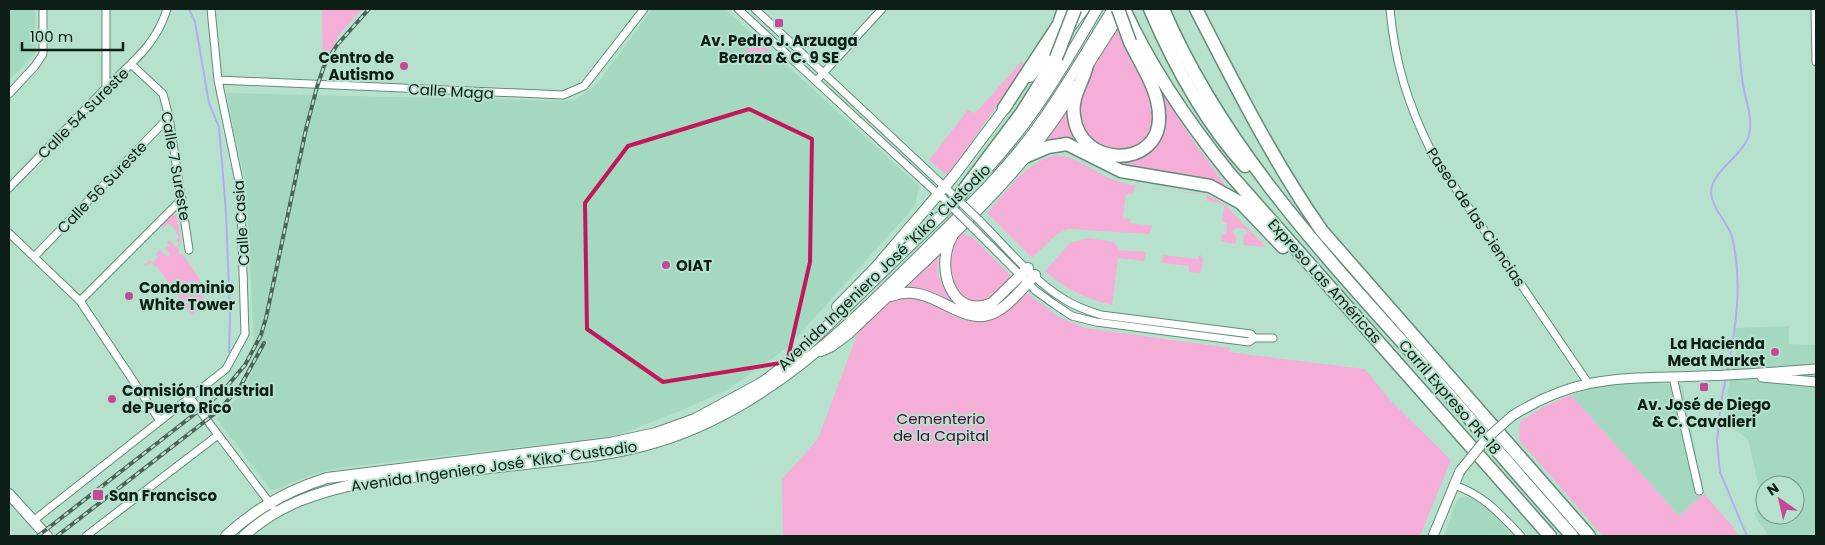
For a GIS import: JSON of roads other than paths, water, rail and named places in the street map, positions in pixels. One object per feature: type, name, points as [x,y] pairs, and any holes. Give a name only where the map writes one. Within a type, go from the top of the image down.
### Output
[{"type":"highway","points":[[1004,108],[1059,24],[1064,9]]},
{"type":"highway","points":[[946,195],[1023,111],[1056,58],[1075,9]]},
{"type":"highway","points":[[1087,66],[1076,93],[1074,106],[1074,117],[1079,133],[1093,149],[1107,155],[1127,155],[1142,150],[1155,135],[1159,114],[1155,93],[1130,42],[1118,9]]},
{"type":"highway","name":"Expreso Las Américas","points":[[1124,9],[1154,68],[1197,133],[1229,173],[1550,536]]},
{"type":"highway","points":[[1150,9],[1190,90],[1214,128],[1237,158],[1281,203]]},
{"type":"highway","name":"Carril Expreso PR-18","points":[[1163,9],[1194,71],[1230,133],[1281,203],[1572,536]]},
{"type":"highway","name":"Expreso Las Américas","points":[[1196,9],[1270,149],[1295,193],[1322,231],[1589,536]]},
{"type":"highway","points":[[1027,156],[1048,147],[1067,144],[1121,171],[1195,182],[1222,191],[1241,203],[1286,250],[1308,263]]},
{"type":"main road","points":[[808,343],[832,313],[946,195],[1004,108],[1084,9]]},
{"type":"main road","name":"Avenida Ingeniero José \"Kiko\" Custodio","points":[[269,502],[327,478],[562,450],[629,440],[656,433],[695,419],[742,395],[782,369],[946,195],[1016,134],[1048,89],[1097,9]]},
{"type":"main road","name":"Avenida Ingeniero José \"Kiko\" Custodio","points":[[244,536],[277,512],[305,497],[361,483],[617,452],[658,442],[702,426],[739,408],[791,374],[812,355],[914,260],[1006,165],[1051,108],[1113,9]]},
{"type":"main road","points":[[812,355],[832,346],[885,298],[1027,156],[1064,105],[1124,9]]},
{"type":"main road","points":[[961,224],[948,242],[943,260],[944,273],[949,285],[960,300],[971,306],[985,306],[1028,275]]},
{"type":"main road","points":[[885,298],[900,292],[914,291],[964,313],[986,316],[1000,310],[1028,275]]},
{"type":"main road","points":[[9,494],[47,536]]},
{"type":"main road","points":[[226,536],[269,502]]},
{"type":"street","points":[[9,94],[35,66],[43,54],[43,9]]},
{"type":"street","points":[[106,9],[106,88]]},
{"type":"street","name":"Calle 54 Sureste","points":[[9,188],[106,88],[132,65],[156,34],[167,9]]},
{"type":"street","name":"Calle Casia","points":[[33,521],[160,421],[191,399],[226,369],[245,334],[240,186],[218,80],[211,9]]},
{"type":"street","name":"Calle Maga","points":[[218,80],[563,95],[584,86],[644,9]]},
{"type":"street","points":[[738,9],[816,81],[946,195],[979,220],[1054,304],[1072,316],[1096,322],[1249,342],[1254,338],[1273,338]]},
{"type":"street","points":[[755,9],[823,73],[946,195],[972,227],[1028,275],[1061,298],[1101,316],[1251,334],[1254,338]]},
{"type":"street","points":[[816,81],[882,9]]},
{"type":"street","name":"Paseo de las Ciencias","points":[[1390,9],[1394,44],[1401,78],[1413,116],[1432,155],[1588,383]]},
{"type":"street","points":[[1815,9],[1816,62]]},
{"type":"street","name":"Calle 7 Sureste","points":[[132,65],[163,94],[169,117],[189,250]]},
{"type":"street","name":"Calle 56 Sureste","points":[[34,257],[169,117]]},
{"type":"street","points":[[80,301],[182,199]]},
{"type":"street","points":[[9,233],[80,301],[160,421]]},
{"type":"street","points":[[1433,536],[1460,471],[1486,439],[1512,416],[1551,394],[1588,383],[1626,378],[1737,375],[1816,369]]},
{"type":"street","points":[[1737,375],[1816,382]]},
{"type":"street","points":[[1673,377],[1699,491]]},
{"type":"street","points":[[191,399],[277,512]]},
{"type":"street","points":[[86,536],[218,435]]},
{"type":"street","points":[[1453,485],[1482,499],[1498,511],[1521,536]]},
{"type":"waterway","points":[[189,9],[195,22],[209,103],[219,127],[226,212],[230,317],[229,352]]},
{"type":"waterway","points":[[1727,373],[1737,305],[1737,271],[1732,237],[1714,205],[1711,193],[1712,185],[1720,172],[1743,147],[1747,140],[1750,126],[1743,85],[1736,9]]},
{"type":"waterway","points":[[1726,378],[1721,402],[1717,442],[1720,472],[1747,536]]},
{"type":"railway","points":[[38,536],[210,402],[223,391],[245,365],[261,335],[266,318],[306,129],[324,66],[337,45],[369,9]]},
{"type":"railway","points":[[57,536],[217,412],[240,387],[264,343]]},
{"type":"place","name":"Av. Pedro J. Arzuaga Beraza & C. 9 SE","points":[[779,23]]},
{"type":"place","name":"Centro de Autismo","points":[[404,66]]},
{"type":"place","name":"OIAT","points":[[666,265]]},
{"type":"place","name":"Condominio White Tower","points":[[129,296]]},
{"type":"place","name":"La Hacienda Meat Market","points":[[1775,352]]},
{"type":"place","name":"Av. José de Diego & C. Cavalieri","points":[[1704,387]]},
{"type":"place","name":"Comisión Industrial de Puerto Rico","points":[[112,399]]},
{"type":"place","name":"San Francisco","points":[[98,495]]},
{"type":"park label","name":"Cementerio de la Capital","points":[[941,426]]}]
